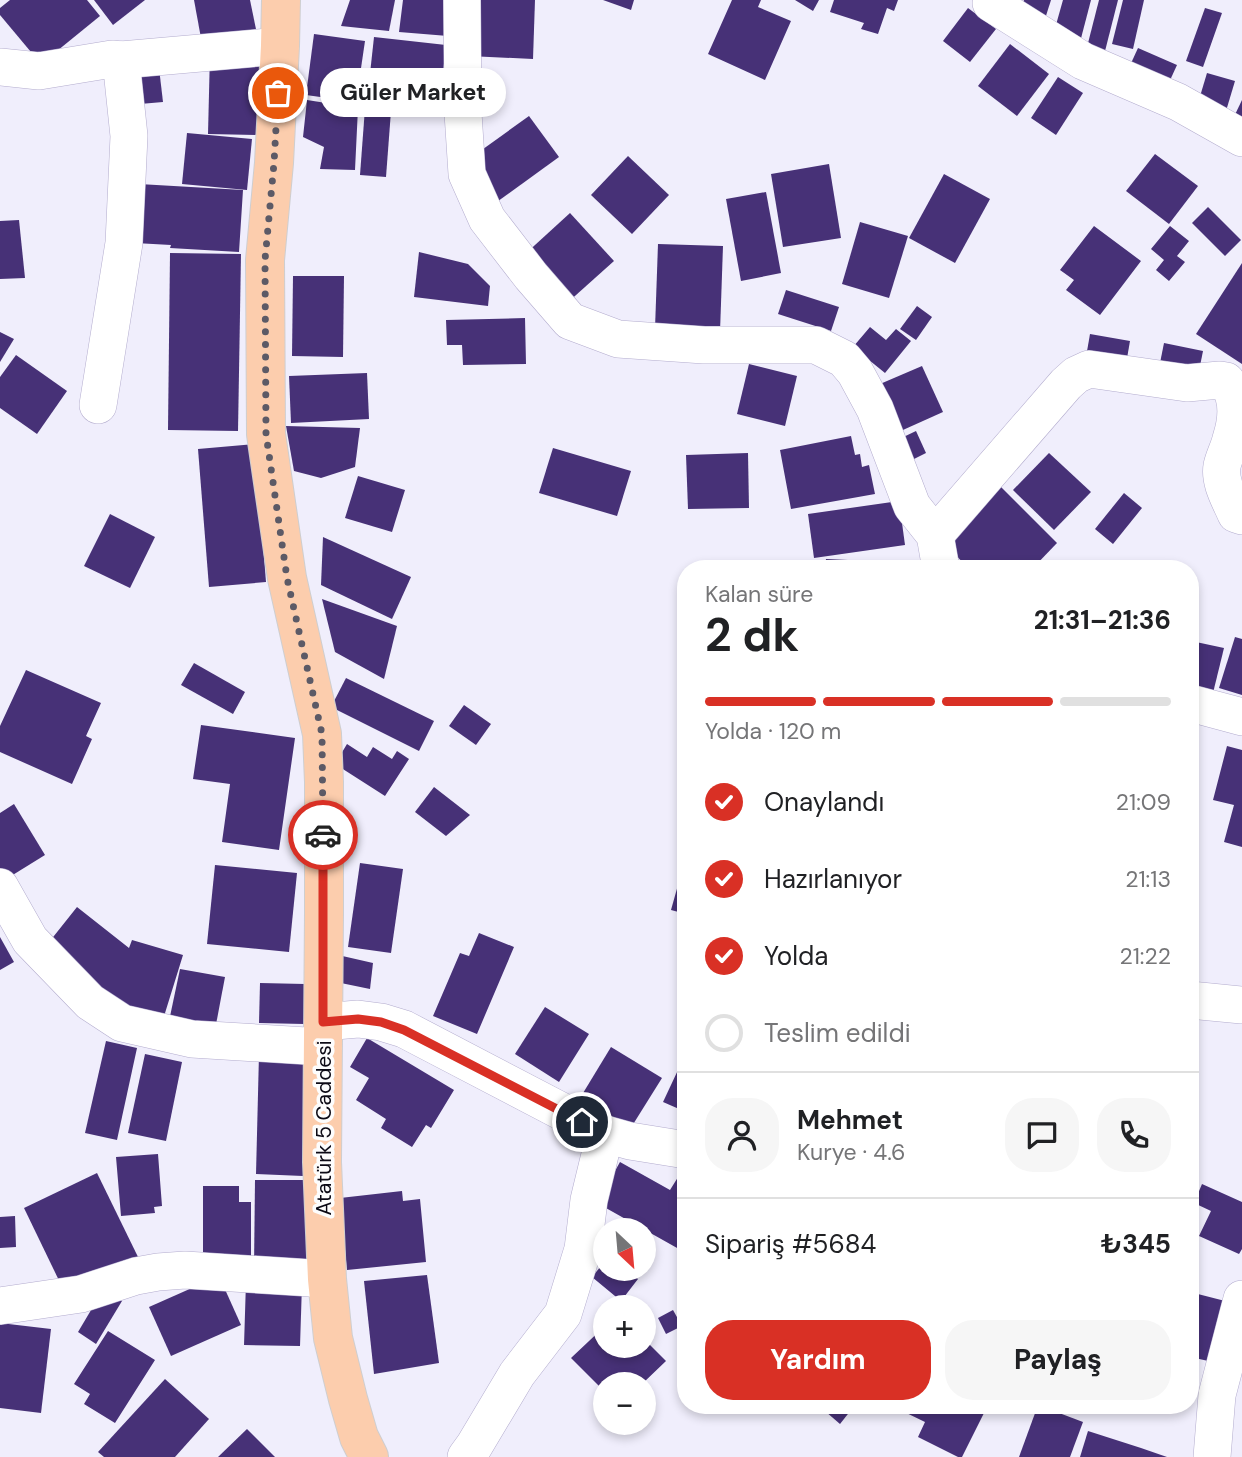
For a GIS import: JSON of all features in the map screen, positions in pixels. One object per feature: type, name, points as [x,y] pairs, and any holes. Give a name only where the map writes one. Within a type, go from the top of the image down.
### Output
[{"type":"main road","name":"Atatürk 5 Caddesi","points":[[281,0],[274,163],[265,260],[266,434],[287,578],[322,734],[322,1162],[327,1279],[333,1338],[359,1437],[369,1457]]},
{"type":"street","points":[[462,0],[463,113],[467,174],[487,219],[570,321],[618,339],[704,345],[816,345],[844,359],[855,372],[876,409],[912,506],[938,552],[1066,384],[1076,375],[1089,369],[1187,383],[1235,380],[1237,408],[1232,438],[1222,468],[1223,485],[1236,513],[1242,516]]},
{"type":"street","points":[[990,3],[1083,61],[1178,102],[1242,138]]},
{"type":"street","points":[[0,67],[39,71],[112,59],[280,46]]},
{"type":"street","points":[[98,405],[124,243],[129,136],[121,60]]},
{"type":"street","points":[[1199,705],[1242,717]]},
{"type":"street","points":[[0,887],[30,940],[90,1002],[121,1023],[191,1039],[323,1034],[358,1019],[381,1022],[404,1030],[605,1134],[677,1149]]},
{"type":"street","points":[[1199,1001],[1242,1005]]},
{"type":"street","points":[[466,1457],[517,1374],[564,1314],[583,1249],[589,1200],[605,1134]]},
{"type":"street","points":[[0,1306],[82,1294],[136,1276],[158,1272],[185,1270],[327,1279]]},
{"type":"street","points":[[1212,1457],[1216,1396],[1242,1299]]},
{"type":"building","points":[[10,0],[87,0],[100,16],[41,64],[0,15],[0,8]]},
{"type":"building","points":[[94,0],[145,0],[113,25]]},
{"type":"building","points":[[194,0],[250,0],[258,39],[203,49]]},
{"type":"building","points":[[350,0],[395,0],[389,31],[341,26]]},
{"type":"building","points":[[403,0],[453,0],[448,36],[399,32]]},
{"type":"building","points":[[472,0],[535,0],[533,59],[469,56]]},
{"type":"building","points":[[603,0],[634,0],[631,10]]},
{"type":"building","points":[[732,0],[761,0],[758,7],[791,21],[765,80],[708,54]]},
{"type":"building","points":[[795,0],[819,0],[813,11]]},
{"type":"building","points":[[834,0],[898,0],[894,11],[887,8],[878,34],[861,29],[864,23],[830,12]]},
{"type":"building","points":[[1024,0],[1051,0],[1044,22],[1019,14]]},
{"type":"building","points":[[1063,0],[1091,0],[1079,46],[1052,39]]},
{"type":"building","points":[[1099,0],[1118,0],[1104,55],[1086,51]]},
{"type":"building","points":[[1123,0],[1144,0],[1133,49],[1112,44]]},
{"type":"building","points":[[968,8],[996,29],[970,62],[943,41]]},
{"type":"building","points":[[1205,8],[1222,13],[1203,67],[1186,61]]},
{"type":"building","points":[[314,34],[365,41],[356,102],[306,95]]},
{"type":"building","points":[[374,37],[446,45],[440,100],[368,92]]},
{"type":"building","points":[[1010,44],[1049,74],[1017,116],[978,86]]},
{"type":"building","points":[[1138,48],[1177,65],[1166,89],[1127,72]]},
{"type":"building","points":[[210,53],[264,55],[262,135],[208,134]]},
{"type":"building","points":[[159,68],[163,102],[140,104],[136,69]]},
{"type":"building","points":[[1207,73],[1235,81],[1226,111],[1198,103]]},
{"type":"building","points":[[1058,77],[1083,93],[1056,135],[1031,118]]},
{"type":"building","points":[[307,100],[358,108],[355,170],[320,169],[324,147],[303,137]]},
{"type":"building","points":[[1242,100],[1242,131],[1230,125]]},
{"type":"building","points":[[365,108],[391,111],[386,177],[360,175]]},
{"type":"building","points":[[529,116],[559,157],[494,204],[472,157]]},
{"type":"building","points":[[187,133],[252,139],[247,190],[182,184]]},
{"type":"building","points":[[1155,154],[1198,186],[1169,224],[1126,191]]},
{"type":"building","points":[[628,156],[669,195],[632,234],[591,195]]},
{"type":"building","points":[[829,164],[841,238],[783,247],[771,174]]},
{"type":"building","points":[[944,174],[990,199],[955,263],[909,238]]},
{"type":"building","points":[[139,184],[243,190],[239,252],[135,243]]},
{"type":"building","points":[[766,192],[781,273],[741,281],[726,199]]},
{"type":"building","points":[[1208,207],[1241,240],[1225,256],[1192,223]]},
{"type":"building","points":[[570,213],[614,261],[566,304],[523,256]]},
{"type":"building","points":[[19,220],[25,278],[0,279],[0,221]]},
{"type":"building","points":[[860,222],[908,236],[889,298],[842,284]]},
{"type":"building","points":[[1094,226],[1141,261],[1100,315],[1066,290],[1074,280],[1060,270]]},
{"type":"building","points":[[1170,226],[1189,241],[1177,256],[1185,262],[1169,281],[1156,270],[1164,260],[1151,249]]},
{"type":"building","points":[[658,244],[723,246],[720,332],[655,329]]},
{"type":"building","points":[[419,252],[468,264],[490,286],[488,306],[414,297]]},
{"type":"building","points":[[170,253],[241,254],[238,431],[168,430]]},
{"type":"building","points":[[1242,263],[1242,364],[1196,334]]},
{"type":"building","points":[[293,276],[344,276],[343,357],[292,356]]},
{"type":"building","points":[[786,290],[839,307],[831,331],[778,314]]},
{"type":"building","points":[[917,306],[932,317],[916,340],[900,329]]},
{"type":"building","points":[[525,318],[526,364],[463,365],[462,345],[447,345],[446,320]]},
{"type":"building","points":[[870,327],[886,340],[896,329],[911,341],[885,373],[853,347]]},
{"type":"building","points":[[0,332],[14,339],[0,362]]},
{"type":"building","points":[[1090,334],[1130,341],[1126,364],[1086,357]]},
{"type":"building","points":[[1164,343],[1203,351],[1198,376],[1159,368]]},
{"type":"building","points":[[16,355],[67,391],[37,434],[0,408],[0,377]]},
{"type":"building","points":[[749,364],[797,376],[785,426],[737,414]]},
{"type":"building","points":[[922,366],[943,412],[894,434],[873,387]]},
{"type":"building","points":[[367,373],[369,419],[291,423],[289,376]]},
{"type":"building","points":[[286,426],[360,428],[355,467],[321,478],[294,471]]},
{"type":"building","points":[[916,431],[926,453],[906,463],[895,441]]},
{"type":"building","points":[[851,436],[855,455],[860,454],[862,467],[869,465],[875,494],[791,509],[780,450]]},
{"type":"building","points":[[255,444],[266,582],[209,587],[198,449]]},
{"type":"building","points":[[553,448],[631,471],[617,516],[539,493]]},
{"type":"building","points":[[748,453],[749,508],[688,509],[686,455]]},
{"type":"building","points":[[1049,453],[1091,492],[1054,530],[1013,490]]},
{"type":"building","points":[[358,476],[405,490],[392,532],[345,518]]},
{"type":"building","points":[[1001,487],[1057,543],[1041,560],[960,560],[945,544]]},
{"type":"building","points":[[1124,493],[1142,508],[1113,544],[1095,529]]},
{"type":"building","points":[[899,501],[905,545],[814,558],[808,514]]},
{"type":"building","points":[[110,514],[155,537],[130,588],[84,566]]},
{"type":"building","points":[[323,537],[411,577],[392,619],[321,585]]},
{"type":"building","points":[[322,599],[397,626],[384,679],[335,652]]},
{"type":"building","points":[[1235,637],[1242,639],[1242,695],[1219,688]]},
{"type":"building","points":[[1199,643],[1224,648],[1213,693],[1199,690]]},
{"type":"building","points":[[194,663],[245,692],[233,714],[181,685]]},
{"type":"building","points":[[26,670],[101,703],[86,736],[92,739],[72,784],[0,752],[0,726]]},
{"type":"building","points":[[346,678],[434,721],[419,751],[331,707]]},
{"type":"building","points":[[464,705],[491,724],[476,745],[449,726]]},
{"type":"building","points":[[201,725],[295,738],[279,850],[222,842],[230,784],[193,779]]},
{"type":"building","points":[[347,744],[367,757],[373,747],[392,759],[397,751],[409,759],[385,796],[335,764]]},
{"type":"building","points":[[1227,746],[1242,750],[1242,847],[1224,842],[1234,805],[1213,800]]},
{"type":"building","points":[[434,787],[470,815],[446,836],[415,812]]},
{"type":"building","points":[[14,804],[45,855],[3,881],[0,876],[0,813]]},
{"type":"building","points":[[360,863],[403,869],[391,953],[348,947]]},
{"type":"building","points":[[215,865],[297,873],[289,952],[207,944]]},
{"type":"building","points":[[677,889],[677,912],[671,910]]},
{"type":"building","points":[[77,907],[129,948],[132,940],[183,955],[161,1026],[42,951]]},
{"type":"building","points":[[479,933],[514,947],[477,1034],[433,1016],[460,953],[469,956]]},
{"type":"building","points":[[0,937],[14,962],[0,970]]},
{"type":"building","points":[[338,955],[373,963],[370,989],[336,982]]},
{"type":"building","points":[[180,969],[225,977],[214,1035],[168,1026]]},
{"type":"building","points":[[260,983],[305,984],[304,1024],[259,1023]]},
{"type":"building","points":[[545,1007],[589,1034],[559,1082],[515,1054]]},
{"type":"building","points":[[367,1038],[454,1090],[431,1128],[426,1125],[412,1147],[381,1128],[386,1119],[356,1100],[369,1078],[350,1067]]},
{"type":"building","points":[[106,1041],[137,1048],[117,1140],[85,1133]]},
{"type":"building","points":[[611,1047],[662,1078],[627,1134],[577,1103]]},
{"type":"building","points":[[145,1054],[182,1062],[166,1141],[128,1133]]},
{"type":"building","points":[[259,1054],[307,1055],[303,1176],[256,1174]]},
{"type":"building","points":[[677,1072],[677,1108],[663,1102]]},
{"type":"building","points":[[158,1154],[162,1206],[154,1207],[155,1213],[121,1216],[116,1157]]},
{"type":"building","points":[[620,1162],[670,1190],[677,1179],[677,1248],[656,1236],[656,1218],[624,1218],[597,1203]]},
{"type":"building","points":[[97,1173],[139,1259],[66,1295],[24,1208]]},
{"type":"building","points":[[255,1180],[311,1180],[310,1268],[254,1268]]},
{"type":"building","points":[[1202,1184],[1242,1202],[1242,1249],[1239,1254],[1199,1236],[1211,1211],[1199,1205]]},
{"type":"building","points":[[203,1186],[239,1186],[239,1202],[251,1202],[251,1260],[203,1261]]},
{"type":"building","points":[[402,1191],[403,1201],[420,1199],[426,1262],[347,1270],[340,1198]]},
{"type":"building","points":[[15,1216],[16,1247],[0,1248],[0,1217]]},
{"type":"building","points":[[427,1275],[439,1363],[374,1374],[364,1281]]},
{"type":"building","points":[[219,1276],[241,1325],[171,1356],[149,1307]]},
{"type":"building","points":[[597,1281],[636,1281],[626,1295],[614,1295]]},
{"type":"building","points":[[246,1282],[302,1284],[300,1346],[244,1345]]},
{"type":"building","points":[[103,1290],[122,1301],[96,1344],[78,1332]]},
{"type":"building","points":[[1199,1294],[1229,1302],[1213,1362],[1199,1359]]},
{"type":"building","points":[[673,1310],[677,1317],[677,1328],[666,1334],[658,1318]]},
{"type":"building","points":[[0,1323],[51,1329],[41,1413],[0,1408]]},
{"type":"building","points":[[108,1331],[155,1360],[115,1423],[84,1404],[90,1394],[74,1384]]},
{"type":"building","points":[[593,1337],[593,1358],[656,1358],[656,1351],[666,1361],[655,1372],[593,1372],[593,1380],[571,1358]]},
{"type":"building","points":[[165,1379],[209,1419],[175,1457],[104,1457],[98,1452]]},
{"type":"building","points":[[828,1414],[848,1414],[840,1424]]},
{"type":"building","points":[[909,1414],[984,1414],[962,1457],[918,1437],[925,1422]]},
{"type":"building","points":[[1035,1414],[1062,1414],[1083,1422],[1070,1457],[1019,1457]]},
{"type":"building","points":[[247,1429],[275,1457],[218,1457]]},
{"type":"building","points":[[1088,1431],[1141,1448],[1167,1457],[1080,1457]]},
{"type":"way so far","points":[[278,93],[265,260],[266,434],[287,578],[322,734],[323,835]]},
{"type":"place","name":"Güler Market","points":[[278,93]]},
{"type":"route","points":[[323,835],[323,1022],[358,1019],[381,1022],[404,1030],[582,1122]]}]
